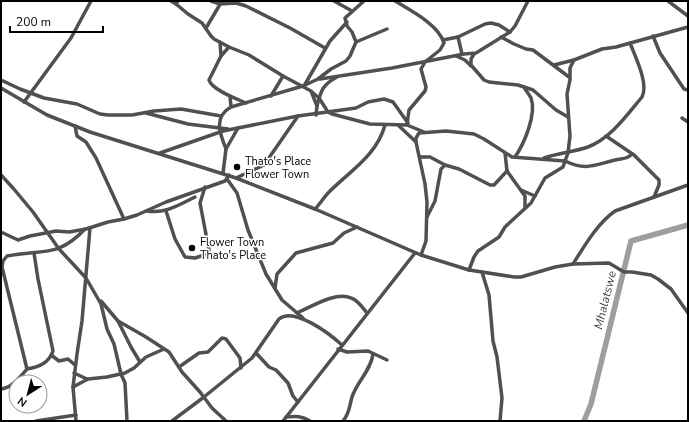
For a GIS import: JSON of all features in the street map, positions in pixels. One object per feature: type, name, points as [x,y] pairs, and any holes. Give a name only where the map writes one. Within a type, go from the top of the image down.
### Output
[{"type":"street","points":[[24,102],[71,38],[91,1]]},
{"type":"street","points":[[171,1],[177,2],[188,14],[202,23],[211,36],[220,42],[248,55],[283,76],[304,86],[319,98],[328,112],[370,124],[407,124],[425,132]]},
{"type":"street","points":[[211,1],[236,3],[246,6],[290,28],[325,48]]},
{"type":"street","points":[[334,1],[352,11]]},
{"type":"street","points":[[356,42],[347,22],[346,16],[364,1]]},
{"type":"street","points":[[395,1],[429,23],[437,30],[443,40],[444,46],[425,62],[421,72],[426,83],[425,91],[413,103],[409,110],[407,124]]},
{"type":"street","points":[[318,79],[392,68],[462,54],[474,54],[510,32],[515,26],[528,1]]},
{"type":"street","points":[[668,1],[688,16]]},
{"type":"street","points":[[206,28],[221,2]]},
{"type":"street","points":[[304,86],[325,48],[336,33],[347,22]]},
{"type":"street","points":[[443,40],[458,38],[485,24],[491,23],[499,25],[510,32]]},
{"type":"street","points":[[554,65],[574,60],[602,49],[616,47],[688,26]]},
{"type":"street","points":[[226,149],[219,132],[219,120],[230,107],[304,86],[318,79],[330,69],[346,61],[350,56],[356,42],[387,29]]},
{"type":"street","points":[[653,36],[660,53],[684,88],[688,90]]},
{"type":"street","points":[[501,37],[526,49],[533,50],[569,76]]},
{"type":"street","points":[[458,38],[462,54]]},
{"type":"street","points":[[220,42],[221,56]]},
{"type":"street","points":[[541,159],[588,147],[606,136],[642,97],[644,91],[642,73],[630,43]]},
{"type":"street","points":[[230,47],[221,56],[209,80],[213,86],[246,103]]},
{"type":"street","points":[[472,66],[471,61],[474,54]]},
{"type":"street","points":[[456,56],[465,60],[486,81],[518,85],[533,90],[556,110],[568,117]]},
{"type":"street","points":[[469,270],[478,251],[499,237],[505,227],[525,209],[535,196],[545,178],[563,167],[568,153],[570,136],[567,94],[570,80],[570,68],[574,60]]},
{"type":"street","points":[[270,96],[283,76]]},
{"type":"street","points":[[316,115],[322,88],[340,76]]},
{"type":"street","points":[[1,80],[31,93],[58,102],[77,104],[100,114],[120,116],[154,111],[181,110],[221,116]]},
{"type":"street","points":[[515,157],[525,140],[532,112],[530,97],[524,87]]},
{"type":"street","points":[[1,88],[48,115],[90,132],[223,173],[228,177],[237,193],[248,230],[266,274],[282,300],[306,321]]},
{"type":"street","points":[[311,91],[317,106]]},
{"type":"street","points":[[230,96],[230,107]]},
{"type":"street","points":[[159,153],[219,132],[298,116],[316,115],[356,108],[368,102],[384,99],[393,102],[407,124]]},
{"type":"street","points":[[145,113],[188,124],[219,127],[231,130]]},
{"type":"street","points":[[236,178],[264,165],[298,116]]},
{"type":"street","points":[[682,118],[688,122]]},
{"type":"street","points":[[315,209],[328,193],[374,149],[382,134],[385,124]]},
{"type":"street","points":[[398,124],[416,142]]},
{"type":"street","points":[[75,126],[77,136],[86,142],[96,158],[124,219]]},
{"type":"street","points":[[223,173],[226,149],[238,128]]},
{"type":"street","points":[[421,255],[426,241],[427,218],[425,184],[416,142],[419,133],[446,131],[474,134],[480,136],[509,156],[565,161],[580,167],[600,165],[616,159],[627,158],[632,154]]},
{"type":"street","points":[[606,136],[632,154],[659,180],[659,185],[654,197]]},
{"type":"street","points":[[505,153],[507,171],[525,196],[525,209]]},
{"type":"street","points":[[420,157],[430,157],[445,165],[459,169],[491,186],[507,171]]},
{"type":"street","points":[[427,218],[435,201],[441,169],[445,165]]},
{"type":"street","points":[[1,175],[48,233],[58,249],[86,278],[101,304],[107,329],[114,344],[124,383],[127,421]]},
{"type":"street","points":[[1,232],[18,240],[30,236],[88,228],[124,219],[147,211],[228,177],[236,178],[315,209],[415,253],[469,270],[521,278],[555,267],[573,264],[609,263],[624,272],[651,275],[671,289],[688,313]]},
{"type":"street","points":[[573,264],[594,232],[608,216],[621,208],[688,185]]},
{"type":"street","points":[[166,211],[175,239],[185,256],[191,258],[207,254],[209,250],[200,203],[206,187]]},
{"type":"street","points":[[520,190],[535,196]]},
{"type":"street","points":[[189,193],[200,203]]},
{"type":"street","points":[[147,211],[166,211],[195,198]]},
{"type":"street","points":[[275,289],[277,274],[296,253],[333,243],[344,233],[357,227]]},
{"type":"street","points":[[27,369],[2,267],[3,261],[8,256],[19,253],[34,253],[58,249],[75,240],[88,228]]},
{"type":"street","points":[[76,421],[73,387],[82,321],[86,278],[88,228]]},
{"type":"street","points":[[1,389],[10,385],[27,369],[44,364],[53,351],[34,253]]},
{"type":"street","points":[[283,421],[338,349],[415,253]]},
{"type":"street","points":[[482,272],[490,295],[493,341],[497,357],[502,398],[500,421]]},
{"type":"street","points":[[96,296],[118,321],[140,362]]},
{"type":"street","points":[[297,313],[329,298],[343,296],[353,299],[367,313]]},
{"type":"street","points":[[172,421],[252,358],[282,317],[296,317],[306,321],[342,345]]},
{"type":"street","points":[[118,321],[169,352],[179,367],[217,414],[226,421]]},
{"type":"street","points":[[179,367],[199,353],[208,352],[224,338],[240,358],[240,368]]},
{"type":"street","points":[[74,373],[84,379],[121,374],[134,368],[146,357],[164,349]]},
{"type":"street","points":[[338,349],[347,352],[368,351],[387,360]]},
{"type":"street","points":[[256,353],[269,367],[276,370],[288,383],[293,396],[298,402]]},
{"type":"street","points":[[343,421],[373,354]]},
{"type":"street","points":[[51,355],[59,361],[68,359],[75,365]]},
{"type":"street","points":[[73,387],[88,379]]},
{"type":"street","points":[[36,421],[76,416]]},
{"type":"street","points":[[286,417],[304,417],[310,421]]},
{"type":"waterway","name":"Mhalatswe","points":[[584,421],[591,404],[631,241],[688,225]]},
{"type":"place","name":"Thato's Place Flower Town","points":[[237,167]]},
{"type":"place","name":"Flower Town Thato's Place","points":[[192,248]]}]
